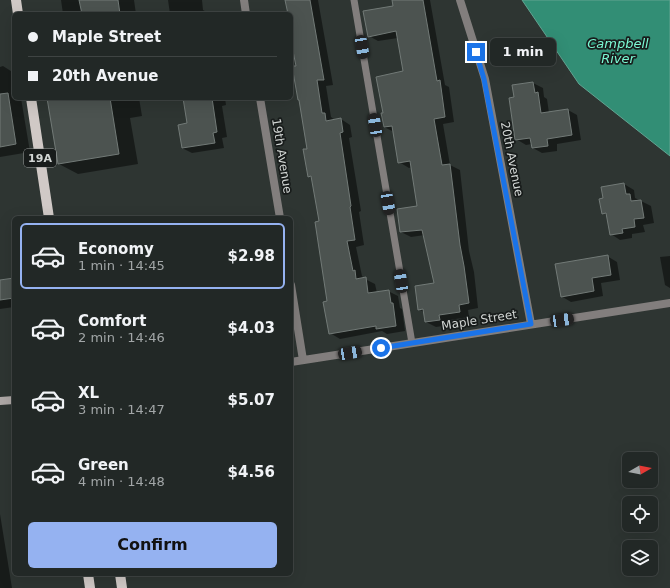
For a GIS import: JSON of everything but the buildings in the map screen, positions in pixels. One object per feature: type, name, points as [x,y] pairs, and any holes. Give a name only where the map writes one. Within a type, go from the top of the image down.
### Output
[{"type":"main road","points":[[16,0],[18,12]]},
{"type":"main road","name":"19A","points":[[31,100],[49,216]]},
{"type":"main road","points":[[88,576],[90,588]]},
{"type":"main road","points":[[120,576],[122,588]]},
{"type":"street","points":[[244,0],[246,12]]},
{"type":"street","name":"20th Avenue","points":[[460,0],[484,79],[531,324]]},
{"type":"street","name":"19th Avenue","points":[[260,100],[280,216]]},
{"type":"street","points":[[293,298],[303,360]]},
{"type":"street","name":"Maple Street","points":[[293,362],[670,303]]},
{"type":"street","points":[[0,401],[12,400]]},
{"type":"lane","points":[[354,0],[412,343]]},
{"type":"water","name":"Campbell River","points":[[522,0],[670,0],[670,156],[579,84]]},
{"type":"route","points":[[381,348],[531,324],[484,79],[476,52]]}]
